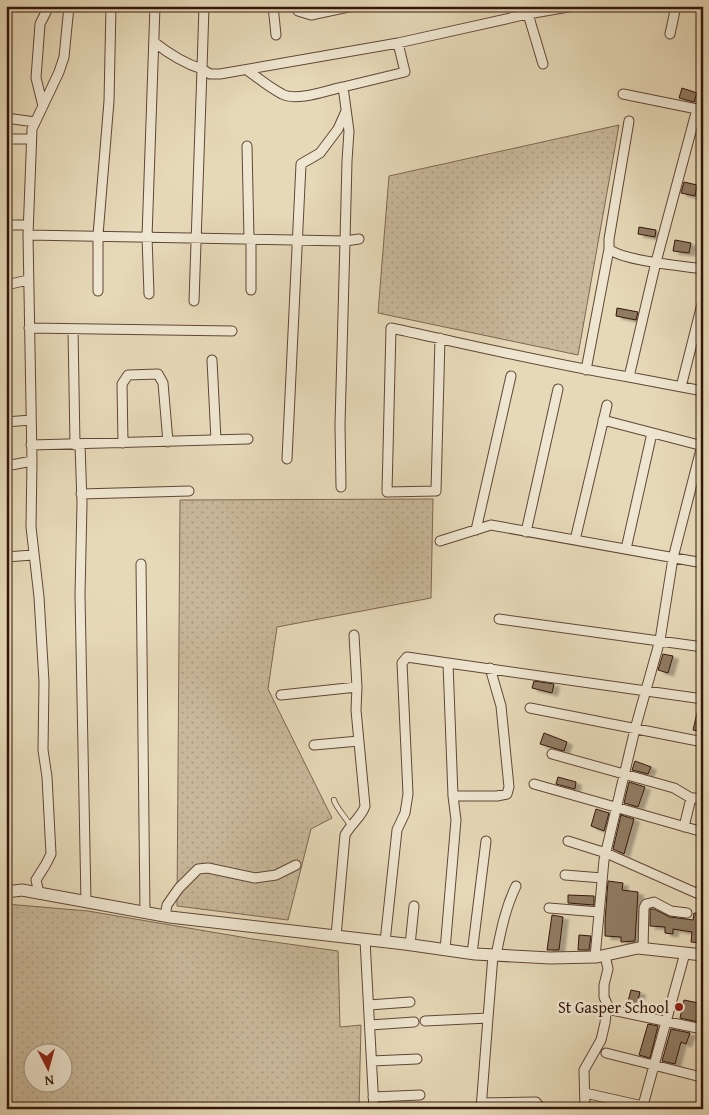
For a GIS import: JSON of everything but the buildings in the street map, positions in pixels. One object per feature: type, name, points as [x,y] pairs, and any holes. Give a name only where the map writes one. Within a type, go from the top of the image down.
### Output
[{"type":"street","points":[[43,106],[36,78],[40,24],[49,6]]},
{"type":"street","points":[[38,893],[36,880],[51,854],[47,777],[43,750],[44,682],[39,597],[31,528],[32,461],[28,280],[30,139],[35,122],[64,57],[69,6]]},
{"type":"street","points":[[98,291],[98,235],[109,102],[111,6]]},
{"type":"street","points":[[150,294],[147,237],[155,6]]},
{"type":"street","points":[[194,301],[204,6]]},
{"type":"street","points":[[272,6],[276,36]]},
{"type":"street","points":[[296,6],[298,11],[311,15],[352,6]]},
{"type":"street","points":[[154,42],[184,63],[210,74],[220,74],[398,43],[528,14],[574,6]]},
{"type":"street","points":[[670,34],[676,6]]},
{"type":"street","points":[[528,14],[544,64]]},
{"type":"street","points":[[247,70],[283,95],[305,96],[405,72],[398,43]]},
{"type":"street","points":[[341,487],[340,424],[349,131],[343,87]]},
{"type":"street","points":[[623,94],[700,110],[656,262],[629,377]]},
{"type":"street","points":[[287,459],[301,164],[320,153],[338,129],[346,111]]},
{"type":"street","points":[[6,118],[35,122]]},
{"type":"street","points":[[586,370],[609,249],[609,239],[629,121]]},
{"type":"street","points":[[6,139],[30,139]]},
{"type":"street","points":[[247,146],[250,290]]},
{"type":"street","points":[[6,225],[28,230],[147,237],[345,241],[359,239]]},
{"type":"street","points":[[609,249],[615,254],[703,269]]},
{"type":"street","points":[[6,279],[28,280]]},
{"type":"street","points":[[6,285],[28,280]]},
{"type":"street","points":[[681,387],[703,300]]},
{"type":"street","points":[[29,328],[232,332]]},
{"type":"street","points":[[440,338],[436,491],[387,492],[391,328],[440,338],[586,370],[703,391]]},
{"type":"street","points":[[73,329],[77,444],[81,494],[80,595],[86,902]]},
{"type":"street","points":[[212,360],[216,440]]},
{"type":"street","points":[[123,443],[122,384],[128,375],[149,374],[158,374],[163,383],[168,442]]},
{"type":"street","points":[[476,530],[511,376]]},
{"type":"street","points":[[526,532],[558,389]]},
{"type":"street","points":[[575,540],[606,405]]},
{"type":"street","points":[[6,422],[31,420]]},
{"type":"street","points":[[585,1109],[584,1070],[601,1040],[607,1008],[604,997],[604,985],[608,968],[600,956],[599,912],[604,860],[635,729],[660,640],[673,558],[702,446],[603,420]]},
{"type":"street","points":[[626,550],[652,433]]},
{"type":"street","points":[[31,445],[248,439]]},
{"type":"street","points":[[6,466],[32,461]]},
{"type":"street","points":[[81,494],[189,491]]},
{"type":"street","points":[[440,541],[491,525],[703,563]]},
{"type":"street","points":[[6,557],[33,556]]},
{"type":"street","points":[[141,564],[145,913]]},
{"type":"street","points":[[499,618],[703,647]]},
{"type":"street","points":[[336,936],[345,835],[350,825],[364,812],[365,806],[356,710],[357,687],[354,635]]},
{"type":"street","points":[[385,942],[396,830],[405,813],[408,794],[402,663],[407,657],[703,699]]},
{"type":"street","points":[[445,950],[456,820],[453,796],[448,662]]},
{"type":"street","points":[[453,796],[497,796],[507,794],[509,787],[501,706],[490,668]]},
{"type":"street","points":[[281,695],[357,687]]},
{"type":"street","points":[[530,708],[703,742]]},
{"type":"street","points":[[314,745],[359,741]]},
{"type":"street","points":[[552,754],[674,788],[691,798],[703,798]]},
{"type":"street","points":[[534,784],[703,832]]},
{"type":"street","points":[[684,826],[691,798]]},
{"type":"street","points":[[472,954],[486,841]]},
{"type":"street","points":[[568,841],[606,853],[703,896]]},
{"type":"street","points":[[165,916],[167,905],[175,893],[198,869],[208,868],[255,878],[276,875],[296,865]]},
{"type":"street","points":[[565,875],[602,878]]},
{"type":"street","points":[[516,886],[506,911],[494,955],[481,1106],[536,1102],[541,1109]]},
{"type":"street","points":[[6,892],[22,890],[165,916],[472,954],[550,958],[600,956],[638,948],[703,955]]},
{"type":"street","points":[[643,949],[644,908],[646,904],[654,902],[671,911],[687,913]]},
{"type":"street","points":[[410,945],[414,906]]},
{"type":"street","points":[[549,908],[599,912]]},
{"type":"street","points":[[365,940],[374,1109]]},
{"type":"street","points":[[642,1107],[685,953]]},
{"type":"street","points":[[369,1005],[410,1002]]},
{"type":"street","points":[[607,1008],[702,1029]]},
{"type":"street","points":[[425,1021],[488,1018]]},
{"type":"street","points":[[370,1025],[414,1022]]},
{"type":"street","points":[[606,1053],[701,1077]]},
{"type":"street","points":[[372,1061],[417,1059]]},
{"type":"street","points":[[585,1093],[656,1109]]},
{"type":"street","points":[[373,1097],[420,1095]]},
{"type":"lane","points":[[334,800],[334,804],[344,814],[350,825]]},
{"type":"shaded area","points":[[619,125],[578,355],[378,313],[389,176]]},
{"type":"shaded area","points":[[433,499],[431,598],[277,627],[268,689],[332,818],[311,829],[288,920],[177,906],[180,500]]},
{"type":"shaded area","points":[[6,904],[88,911],[253,939],[338,951],[340,1027],[361,1025],[359,1109],[10,1109]]},
{"type":"place","name":"St Gasper School","points":[[679,1007]]}]
